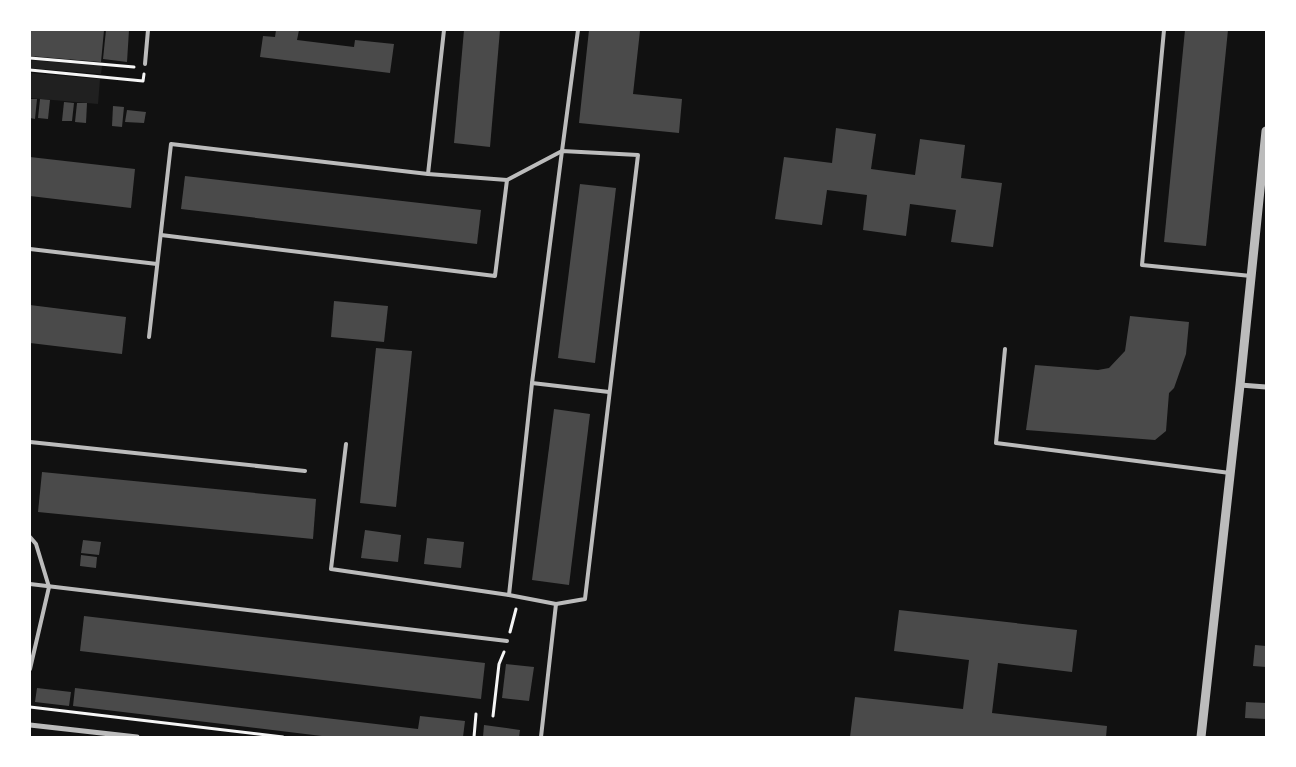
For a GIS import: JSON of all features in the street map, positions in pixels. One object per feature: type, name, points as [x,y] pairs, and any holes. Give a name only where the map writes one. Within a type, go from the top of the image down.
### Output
[{"type":"street","points":[[1201,737],[1266,131]]},
{"type":"street","points":[[1240,385],[1266,387]]},
{"type":"street","points":[[30,724],[137,737]]},
{"type":"lane","points":[[145,64],[148,30]]},
{"type":"lane","points":[[428,174],[444,30]]},
{"type":"lane","points":[[509,595],[532,383],[578,30]]},
{"type":"lane","points":[[1164,30],[1142,265],[1251,276]]},
{"type":"lane","points":[[149,337],[171,144],[428,174],[507,180],[562,150],[638,155],[585,599],[556,604],[509,595],[332,569],[346,444]]},
{"type":"lane","points":[[161,235],[495,276],[507,180]]},
{"type":"lane","points":[[30,249],[157,264]]},
{"type":"lane","points":[[1005,349],[996,443],[1230,473]]},
{"type":"lane","points":[[532,383],[609,392]]},
{"type":"lane","points":[[30,442],[305,471]]},
{"type":"lane","points":[[30,537],[36,544],[49,587],[30,669]]},
{"type":"lane","points":[[30,584],[507,642]]},
{"type":"lane","points":[[541,737],[556,604]]},
{"type":"path","points":[[30,58],[135,67]]},
{"type":"path","points":[[30,70],[143,81]]},
{"type":"path","points":[[493,716],[499,664],[520,597]]},
{"type":"path","points":[[30,707],[283,737]]},
{"type":"path","points":[[474,737],[476,714]]},
{"type":"shaded area","points":[[30,60],[102,66],[101,74],[30,68]]},
{"type":"shaded area","points":[[30,73],[100,79],[98,104],[30,98]]},
{"type":"building","points":[[30,30],[104,30],[101,62],[30,56]]},
{"type":"building","points":[[106,30],[129,30],[127,62],[103,59]]},
{"type":"building","points":[[276,30],[299,30],[297,40],[354,47],[355,40],[394,44],[390,73],[260,57],[263,36],[275,37]]},
{"type":"building","points":[[464,30],[500,30],[490,147],[454,143]]},
{"type":"building","points":[[589,30],[640,31],[633,94],[682,99],[679,133],[579,123]]},
{"type":"building","points":[[1185,30],[1228,30],[1206,246],[1164,242]]},
{"type":"building","points":[[30,99],[37,99],[35,119],[30,118]]},
{"type":"building","points":[[40,99],[50,100],[48,119],[38,118]]},
{"type":"building","points":[[64,102],[74,103],[72,121],[62,121]]},
{"type":"building","points":[[77,103],[87,103],[86,123],[75,122]]},
{"type":"building","points":[[113,106],[124,107],[122,127],[112,126]]},
{"type":"building","points":[[127,110],[146,112],[144,123],[125,122]]},
{"type":"building","points":[[836,128],[876,134],[871,169],[915,175],[920,139],[965,145],[961,178],[1002,183],[993,247],[951,242],[956,210],[910,204],[906,236],[863,230],[867,195],[827,190],[822,225],[775,219],[784,157],[832,163]]},
{"type":"building","points":[[30,157],[135,169],[131,208],[30,196]]},
{"type":"building","points":[[185,176],[481,210],[477,244],[181,209]]},
{"type":"building","points":[[580,184],[616,188],[595,363],[558,358]]},
{"type":"building","points":[[334,301],[388,306],[384,342],[331,337]]},
{"type":"building","points":[[30,305],[126,317],[122,354],[30,343]]},
{"type":"building","points":[[1130,316],[1189,322],[1186,354],[1174,388],[1169,393],[1166,431],[1155,440],[1026,430],[1035,365],[1098,370],[1109,368],[1125,351]]},
{"type":"building","points":[[376,348],[412,351],[396,507],[360,503]]},
{"type":"building","points":[[554,409],[590,414],[569,585],[532,580]]},
{"type":"building","points":[[42,472],[316,499],[313,539],[38,512]]},
{"type":"building","points":[[365,530],[401,535],[398,562],[361,558]]},
{"type":"building","points":[[427,538],[464,542],[461,568],[424,564]]},
{"type":"building","points":[[83,540],[101,542],[99,555],[81,553]]},
{"type":"building","points":[[81,555],[97,557],[96,568],[80,566]]},
{"type":"building","points":[[899,610],[1077,630],[1072,672],[998,663],[992,713],[1107,726],[1106,737],[850,737],[855,697],[963,709],[969,660],[894,651]]},
{"type":"building","points":[[84,616],[485,663],[481,699],[80,651]]},
{"type":"building","points":[[1255,645],[1266,646],[1266,667],[1253,666]]},
{"type":"building","points":[[506,664],[534,667],[529,701],[502,698]]},
{"type":"building","points":[[37,688],[71,692],[69,706],[35,702]]},
{"type":"building","points":[[75,688],[418,729],[420,716],[465,721],[463,737],[330,737],[73,706]]},
{"type":"building","points":[[1246,702],[1266,703],[1266,719],[1245,718]]},
{"type":"building","points":[[484,725],[520,730],[519,737],[483,737]]}]
